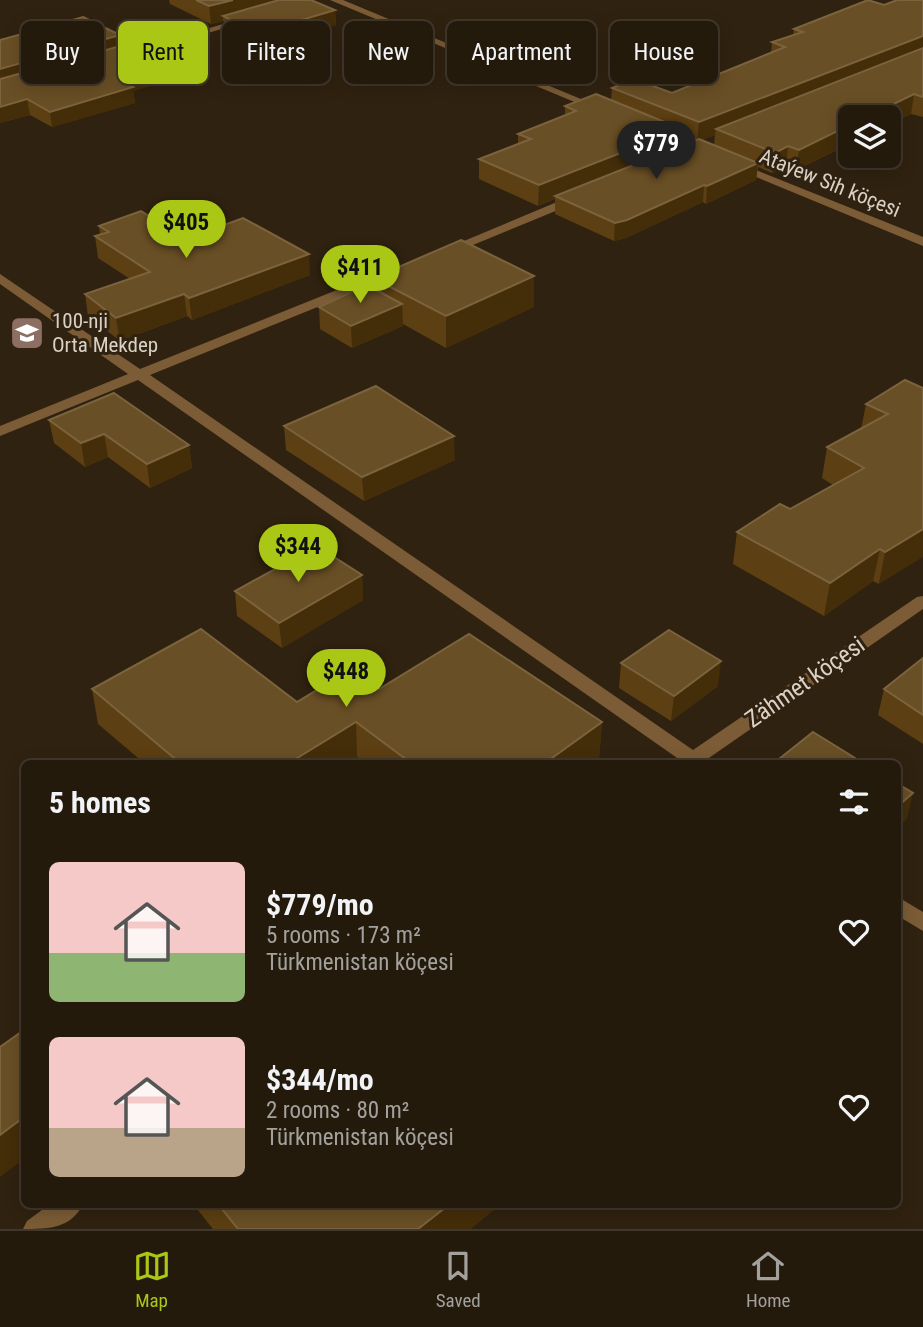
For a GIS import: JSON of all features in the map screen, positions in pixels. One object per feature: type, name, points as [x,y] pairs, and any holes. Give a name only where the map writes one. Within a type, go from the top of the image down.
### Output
[{"type":"street","points":[[335,0],[610,113]]},
{"type":"street","points":[[208,31],[263,15]]},
{"type":"street","name":"Ataýew Sih köçesi","points":[[723,160],[923,242]]},
{"type":"street","points":[[430,257],[583,195]]},
{"type":"street","points":[[0,431],[405,267]]},
{"type":"street","points":[[0,278],[690,760]]},
{"type":"street","name":"Zähmet köçesi","points":[[696,760],[923,601]]},
{"type":"street","points":[[901,907],[923,923]]},
{"type":"street","points":[[36,1229],[65,1208]]},
{"type":"building","points":[[196,0],[233,0],[209,6]]},
{"type":"building","points":[[279,0],[311,0],[335,10],[298,21],[233,21],[223,16]]},
{"type":"building","points":[[868,0],[884,5],[897,0],[923,0],[923,36],[699,122],[612,88],[622,84],[648,84],[672,93],[694,84],[718,84],[718,74],[785,47],[772,42],[803,32],[794,29]]},
{"type":"building","points":[[83,17],[91,21],[69,21]]},
{"type":"building","points":[[104,27],[118,34],[104,40]]},
{"type":"building","points":[[21,34],[21,63],[0,69],[0,40]]},
{"type":"building","points":[[118,47],[118,84],[133,87],[50,112],[27,99],[0,107],[0,79],[21,73],[21,84],[104,84],[104,50]]},
{"type":"building","points":[[923,48],[923,97],[914,94],[892,105],[838,105],[838,131],[799,150],[788,146],[775,153],[716,129]]},
{"type":"building","points":[[596,94],[682,129],[539,185],[479,159],[531,139],[518,134],[576,111],[565,106]]},
{"type":"building","points":[[699,139],[758,163],[615,223],[555,196]]},
{"type":"building","points":[[141,211],[186,239],[243,218],[309,254],[189,298],[184,294],[116,318],[85,294],[150,272],[95,236],[109,232],[99,226]]},
{"type":"building","points":[[461,240],[534,276],[446,316],[373,278]]},
{"type":"building","points":[[367,285],[402,304],[351,326],[319,307]]},
{"type":"building","points":[[905,380],[923,388],[923,529],[885,552],[880,549],[830,583],[737,532],[780,504],[790,509],[864,468],[827,447],[888,414],[866,404]]},
{"type":"building","points":[[376,386],[454,436],[362,477],[284,426]]},
{"type":"building","points":[[114,393],[189,445],[147,464],[104,434],[81,443],[49,420]]},
{"type":"building","points":[[317,546],[362,575],[279,623],[235,591]]},
{"type":"building","points":[[201,629],[297,702],[351,669],[379,689],[469,634],[602,722],[549,760],[407,760],[356,722],[294,760],[176,760],[92,689]]},
{"type":"building","points":[[669,630],[721,661],[674,696],[621,663]]},
{"type":"building","points":[[923,658],[923,715],[884,689]]},
{"type":"building","points":[[813,732],[858,760],[778,760]]},
{"type":"building","points":[[901,786],[913,793],[901,803]]},
{"type":"building","points":[[21,1032],[21,1119],[0,1135],[0,1047]]},
{"type":"building","points":[[221,1208],[445,1208],[418,1229],[238,1229]]},
{"type":"place","name":"100-nji Orta Mekdep","points":[[27,333]]}]
